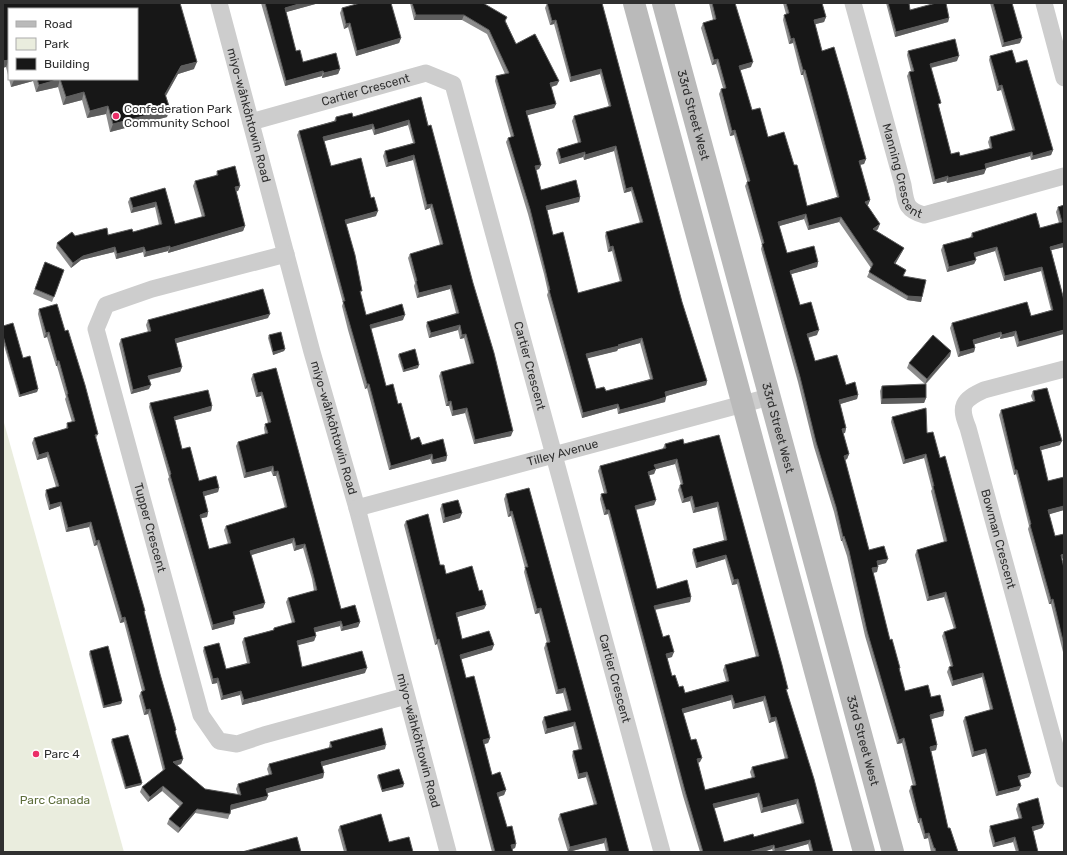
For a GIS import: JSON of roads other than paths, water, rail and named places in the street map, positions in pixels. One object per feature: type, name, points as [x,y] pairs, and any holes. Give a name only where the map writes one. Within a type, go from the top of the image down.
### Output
[{"type":"main road","points":[[634,3],[864,852]]},
{"type":"main road","name":"33rd Street West","points":[[663,3],[893,852]]},
{"type":"street","name":"miyo-wâhkôhtowin Road","points":[[219,3],[312,352],[357,508],[448,852]]},
{"type":"street","name":"Manning Crescent","points":[[853,3],[903,185],[906,202],[913,212],[924,215],[1064,176]]},
{"type":"street","points":[[1044,3],[1064,78]]},
{"type":"street","name":"Cartier Crescent","points":[[251,122],[426,73],[453,84],[662,852]]},
{"type":"street","name":"Tupper Crescent","points":[[286,254],[152,289],[106,305],[96,329],[200,715],[219,741],[237,744],[264,735],[406,696]]},
{"type":"street","name":"Bowman Crescent","points":[[1064,369],[984,390],[971,396],[963,404],[962,414],[968,428],[1064,779]]},
{"type":"street","name":"Tilley Avenue","points":[[357,508],[769,397]]},
{"type":"place","name":"Confederation Park Community School","points":[[116,116]]},
{"type":"place","name":"Parc 4","points":[[36,754]]},
{"type":"park label","name":"Parc Canada","points":[[55,800]]}]
